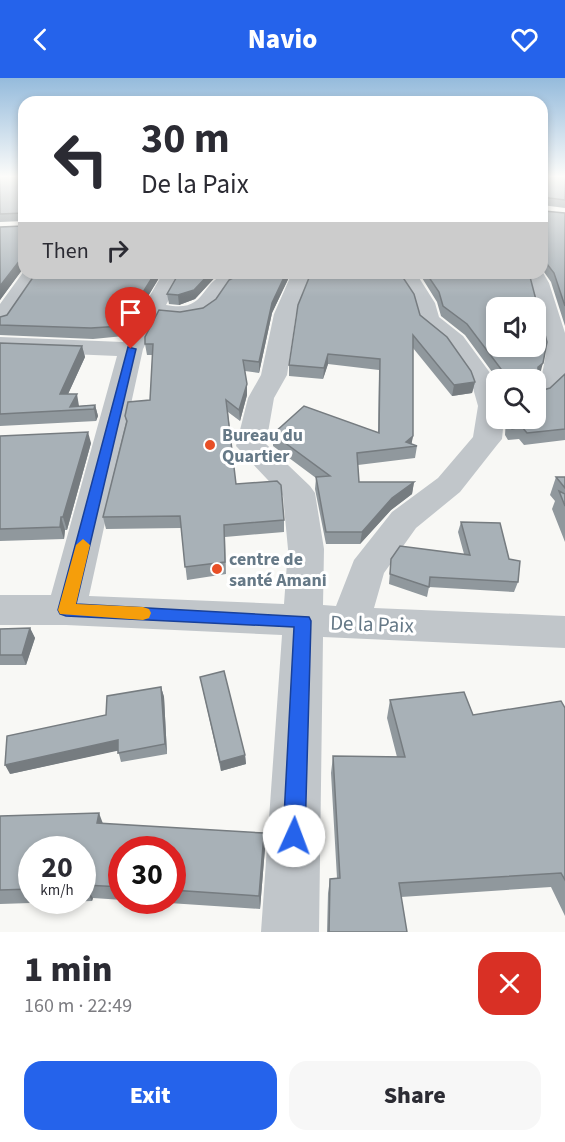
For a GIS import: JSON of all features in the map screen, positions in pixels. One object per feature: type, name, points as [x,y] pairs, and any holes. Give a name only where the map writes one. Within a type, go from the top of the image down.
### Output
[{"type":"street","points":[[0,320],[28,279]]},
{"type":"street","points":[[66,610],[131,349],[170,279]]},
{"type":"street","points":[[154,309],[161,313],[179,314],[201,308],[207,304],[218,287],[232,279]]},
{"type":"street","points":[[290,932],[306,549],[299,494],[251,446],[261,398],[274,375],[285,314],[300,279]]},
{"type":"street","points":[[410,279],[425,303],[429,320],[455,341],[486,386]]},
{"type":"street","points":[[536,279],[558,353],[554,378],[546,384]]},
{"type":"street","points":[[0,344],[131,349]]},
{"type":"street","points":[[350,622],[367,570],[404,520],[449,485],[486,439],[488,429]]},
{"type":"street","points":[[78,433],[112,431]]},
{"type":"street","name":"De la Paix","points":[[0,610],[66,610],[565,632]]},
{"type":"building","points":[[548,217],[565,217],[565,306],[554,273],[548,265]]},
{"type":"building","points":[[18,226],[18,263],[0,286],[0,227]]},
{"type":"building","points":[[32,279],[151,279],[122,326],[91,328],[0,325],[0,317],[7,315]]},
{"type":"building","points":[[176,279],[204,279],[194,290],[178,295],[167,294]]},
{"type":"building","points":[[283,279],[272,303],[259,362],[243,360],[247,384],[239,410],[226,400],[236,484],[277,481],[281,485],[284,520],[224,525],[225,562],[185,567],[180,516],[103,517],[127,421],[125,416],[128,402],[150,400],[153,344],[145,344],[145,337],[159,310],[180,312],[203,308],[216,299],[229,280]]},
{"type":"building","points":[[309,279],[404,279],[414,294],[420,315],[447,337],[471,371],[475,382],[454,385],[413,335],[413,436],[406,442],[417,446],[357,453],[359,482],[414,482],[392,498],[362,532],[326,532],[316,477],[330,476],[273,434],[304,406],[379,433],[380,359],[328,354],[324,368],[289,365],[298,305]]},
{"type":"building","points":[[430,279],[531,279],[535,297],[486,297],[486,349],[467,324],[443,306],[439,292]]},
{"type":"building","points":[[0,343],[82,346],[60,394],[77,394],[70,407],[95,405],[94,409],[0,414]]},
{"type":"building","points":[[492,357],[544,357],[538,369],[501,369]]},
{"type":"building","points":[[565,374],[565,429],[527,433],[524,429],[546,429],[546,389]]},
{"type":"building","points":[[88,432],[63,517],[61,517],[60,527],[0,529],[0,436]]},
{"type":"building","points":[[556,477],[565,477],[565,488]]},
{"type":"building","points":[[559,491],[565,494],[565,506]]},
{"type":"building","points":[[461,522],[500,523],[509,559],[520,561],[518,582],[430,577],[429,587],[390,574],[391,559],[400,546],[470,555]]},
{"type":"building","points":[[30,628],[22,655],[0,655],[0,629]]},
{"type":"building","points":[[224,671],[245,755],[220,762],[200,677]]},
{"type":"building","points":[[161,687],[165,744],[118,753],[118,740],[5,765],[7,736],[106,715],[107,696]]},
{"type":"building","points":[[464,692],[473,715],[561,701],[565,708],[565,880],[561,873],[399,883],[407,932],[329,932],[330,879],[340,878],[333,756],[405,757],[390,700]]},
{"type":"building","points":[[99,813],[97,823],[264,833],[259,896],[186,891],[186,836],[108,836],[108,886],[96,886],[96,836],[18,836],[18,889],[0,890],[0,816]]},
{"type":"slow traffic","points":[[83,545],[66,610],[143,613]]},
{"type":"place","name":"Bureau du Quartier","points":[[210,445]]},
{"type":"place","name":"centre de santé Amani","points":[[217,569]]},
{"type":"route","points":[[131,349],[66,610],[303,621],[294,836]]}]
